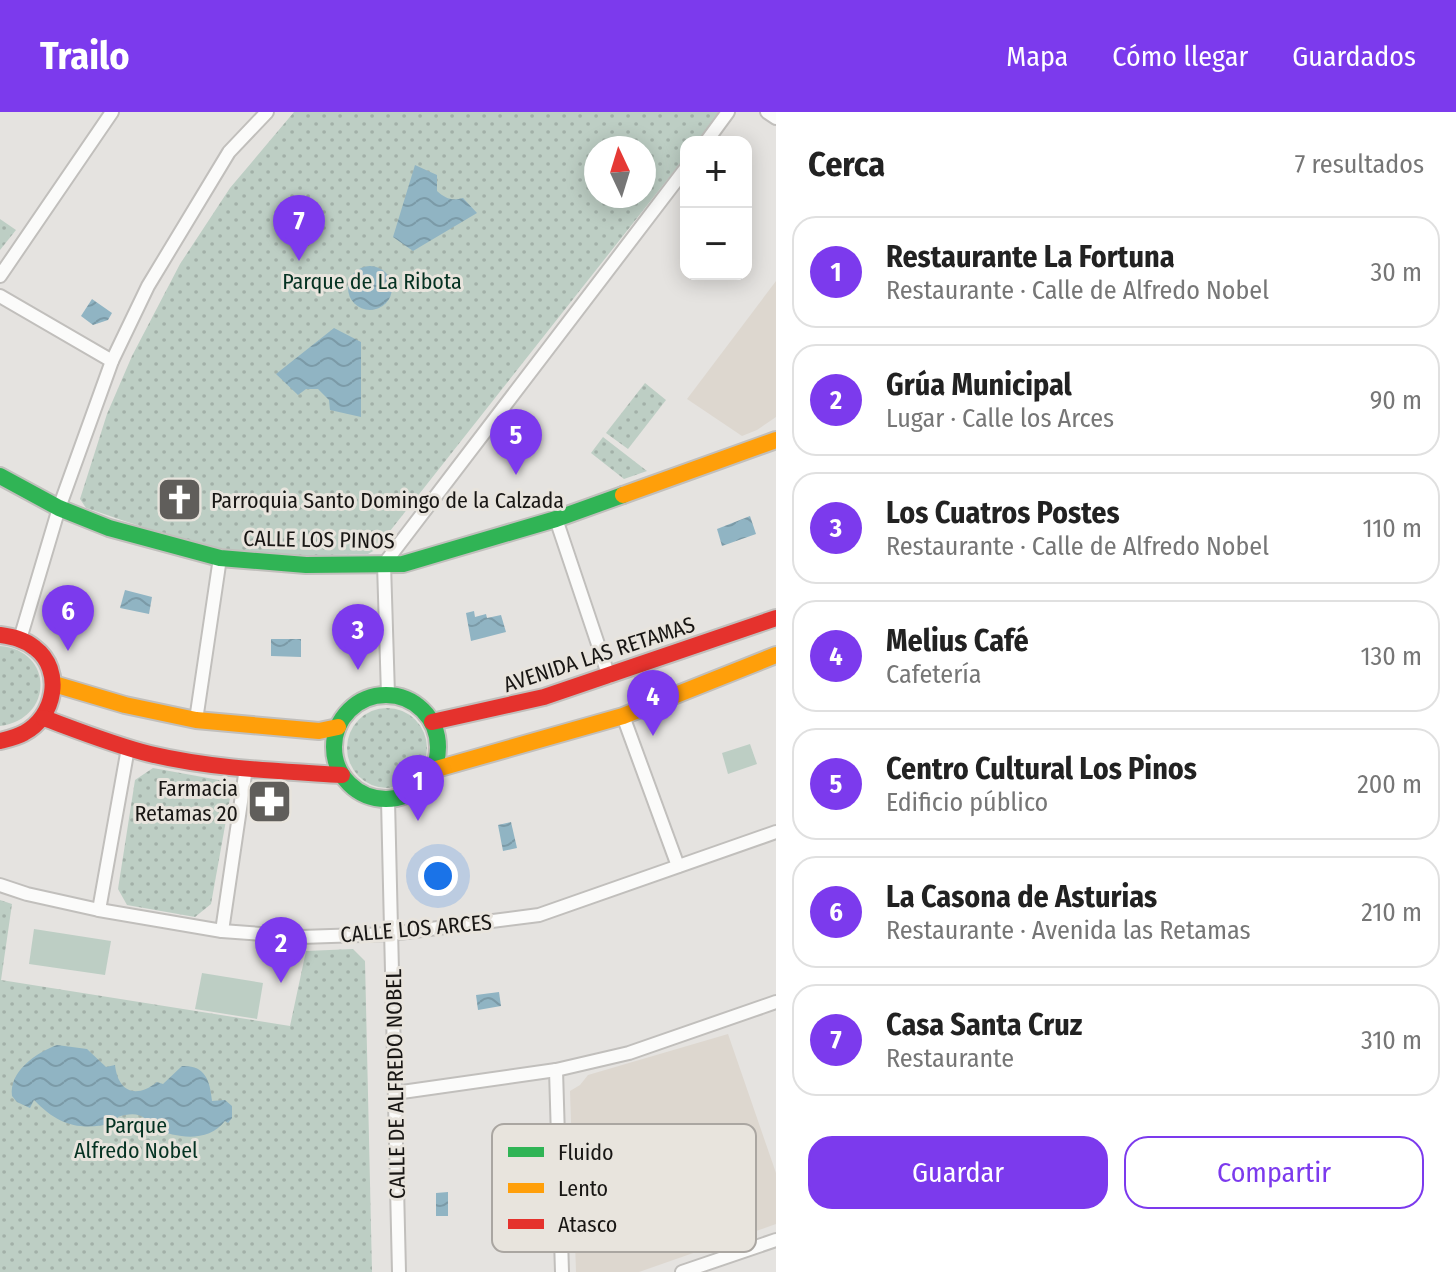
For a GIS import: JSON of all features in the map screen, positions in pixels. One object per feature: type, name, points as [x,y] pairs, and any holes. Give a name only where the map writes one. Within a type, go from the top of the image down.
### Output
[{"type":"street","points":[[0,276],[112,112]]},
{"type":"street","points":[[20,639],[59,508],[112,361],[148,286],[229,152],[267,112]]},
{"type":"street","points":[[710,136],[728,112]]},
{"type":"street","points":[[767,112],[776,118]]},
{"type":"street","points":[[388,695],[384,564],[680,176]]},
{"type":"street","points":[[0,296],[112,361]]},
{"type":"street","name":"CALLE LOS PINOS","points":[[0,476],[59,508],[109,528],[220,558],[306,565],[403,564],[556,519],[776,440]]},
{"type":"street","points":[[556,519],[609,677]]},
{"type":"street","points":[[196,720],[220,558]]},
{"type":"street","name":"AVENIDA LAS RETAMAS","points":[[432,722],[544,697],[776,618]]},
{"type":"street","points":[[0,635],[20,639],[33,646],[44,657],[54,684],[50,708],[32,731],[0,741]]},
{"type":"street","points":[[433,770],[623,716],[776,655]]},
{"type":"street","points":[[54,684],[125,705],[196,720],[319,731],[338,727]]},
{"type":"street","points":[[388,695],[413,704],[432,722],[438,738],[438,754],[433,770],[415,791],[388,800],[370,797],[354,789],[342,775],[335,760],[334,743],[338,727],[358,703],[388,695]]},
{"type":"street","points":[[623,716],[678,866]]},
{"type":"street","points":[[44,718],[128,748],[246,768],[342,775]]},
{"type":"street","points":[[99,910],[128,748]]},
{"type":"street","points":[[222,931],[246,768]]},
{"type":"street","name":"CALLE DE ALFREDO NOBEL","points":[[388,800],[399,1272]]},
{"type":"street","name":"CALLE LOS ARCES","points":[[0,885],[27,894],[152,921],[222,931],[301,937],[391,934],[539,915],[776,832]]},
{"type":"street","points":[[395,1093],[556,1070],[629,1053],[776,1002]]},
{"type":"street","points":[[556,1070],[558,1124]]},
{"type":"street","points":[[756,1247],[776,1240]]},
{"type":"street","points":[[561,1252],[562,1272]]},
{"type":"street","points":[[682,1272],[741,1252]]},
{"type":"shaded area","points":[[776,281],[776,417],[742,436],[687,399]]},
{"type":"shaded area","points":[[728,1034],[776,1173],[776,1224],[756,1231],[756,1124],[571,1124],[570,1091],[588,1075]]},
{"type":"shaded area","points":[[575,1252],[696,1252],[639,1272],[576,1272]]},
{"type":"green space","name":"Parque de La Ribota","points":[[294,112],[719,112],[701,136],[680,136],[680,164],[656,194],[656,136],[584,136],[584,208],[645,208],[375,550],[368,554],[287,555],[220,548],[86,508],[80,499],[107,414],[132,356],[180,264],[230,188]]},
{"type":"green space","points":[[0,219],[16,230],[0,250]]},
{"type":"green space","points":[[645,383],[666,400],[628,449],[606,433]]},
{"type":"green space","points":[[603,437],[647,471],[624,479],[591,453]]},
{"type":"green space","points":[[0,646],[18,650],[30,659],[38,671],[40,685],[38,699],[30,711],[18,721],[0,726]]},
{"type":"green space","points":[[387,708],[402,711],[415,720],[424,733],[427,748],[424,763],[415,776],[402,785],[387,788],[372,785],[359,776],[350,763],[347,748],[350,733],[359,720],[372,711]]},
{"type":"green space","points":[[750,744],[757,764],[728,774],[722,753]]},
{"type":"green space","points":[[153,768],[219,780],[230,798],[211,904],[195,917],[127,905],[118,889],[135,780]]},
{"type":"green space","name":"Parque Alfredo Nobel","points":[[0,900],[12,904],[1,980],[290,1026],[306,951],[353,949],[365,961],[372,1272],[0,1272]]},
{"type":"green space","points":[[34,929],[111,941],[105,975],[29,964]]},
{"type":"green space","points":[[202,973],[263,983],[257,1019],[195,1009]]},
{"type":"water","points":[[415,165],[437,175],[437,191],[440,194],[446,198],[463,198],[477,213],[413,251],[393,237]]},
{"type":"water","points":[[370,266],[386,272],[392,288],[386,304],[370,310],[354,304],[348,288],[354,272]]},
{"type":"water","points":[[92,299],[112,313],[108,320],[93,325],[81,316]]},
{"type":"water","points":[[334,328],[361,342],[361,417],[330,410],[329,400],[318,389],[306,389],[298,395],[276,374]]},
{"type":"water","points":[[750,516],[756,534],[722,546],[717,529]]},
{"type":"water","points":[[125,590],[152,597],[149,614],[120,608]]},
{"type":"water","points":[[474,611],[475,617],[501,615],[506,632],[471,641],[466,613]]},
{"type":"water","points":[[271,639],[301,639],[301,657],[271,656]]},
{"type":"water","points":[[511,822],[517,848],[503,851],[498,825]]},
{"type":"water","points":[[499,992],[501,1006],[478,1010],[476,995]]},
{"type":"water","points":[[57,1045],[87,1049],[106,1067],[115,1065],[124,1087],[135,1091],[157,1082],[163,1084],[182,1066],[196,1068],[208,1080],[212,1101],[225,1100],[232,1106],[232,1118],[210,1133],[192,1137],[154,1128],[144,1117],[137,1115],[118,1117],[115,1123],[91,1126],[71,1124],[52,1116],[34,1100],[30,1108],[17,1102],[12,1096],[12,1087],[19,1071],[33,1058]]},
{"type":"water","points":[[448,1192],[448,1216],[436,1216],[436,1193]]},
{"type":"traffic: fast","points":[[0,476],[59,508],[109,528],[220,558],[306,565],[403,564],[556,519],[623,495]]},
{"type":"traffic: fast","points":[[386,695],[406,699],[423,710],[434,727],[438,747],[434,767],[423,784],[406,795],[386,799],[366,795],[349,784],[338,767],[334,747],[338,727],[349,710],[366,699],[386,695]]},
{"type":"traffic: slow","points":[[623,495],[776,440]]},
{"type":"traffic: slow","points":[[433,770],[623,716],[776,655]]},
{"type":"traffic: slow","points":[[54,684],[125,705],[196,720],[319,731],[338,727]]},
{"type":"traffic: jam","points":[[432,722],[544,697],[776,618]]},
{"type":"traffic: jam","points":[[0,635],[23,640],[35,648],[50,668],[52,680],[49,705],[35,726],[0,741]]},
{"type":"traffic: jam","points":[[44,718],[123,746],[174,759],[246,769],[342,775]]},
{"type":"place","name":"Casa Santa Cruz","points":[[299,261]]},
{"type":"place","name":"Centro Cultural Los Pinos","points":[[516,475]]},
{"type":"place","name":"Parroquia Santo Domingo de la Calzada","points":[[180,500]]},
{"type":"place","name":"La Casona de Asturias","points":[[68,651]]},
{"type":"place","name":"Los Cuatros Postes","points":[[358,670]]},
{"type":"place","name":"Melius Café","points":[[653,736]]},
{"type":"place","name":"Farmacia Retamas 20","points":[[269,801]]},
{"type":"place","name":"Restaurante La Fortuna","points":[[418,821]]},
{"type":"place","name":"Grúa Municipal","points":[[281,983]]}]
